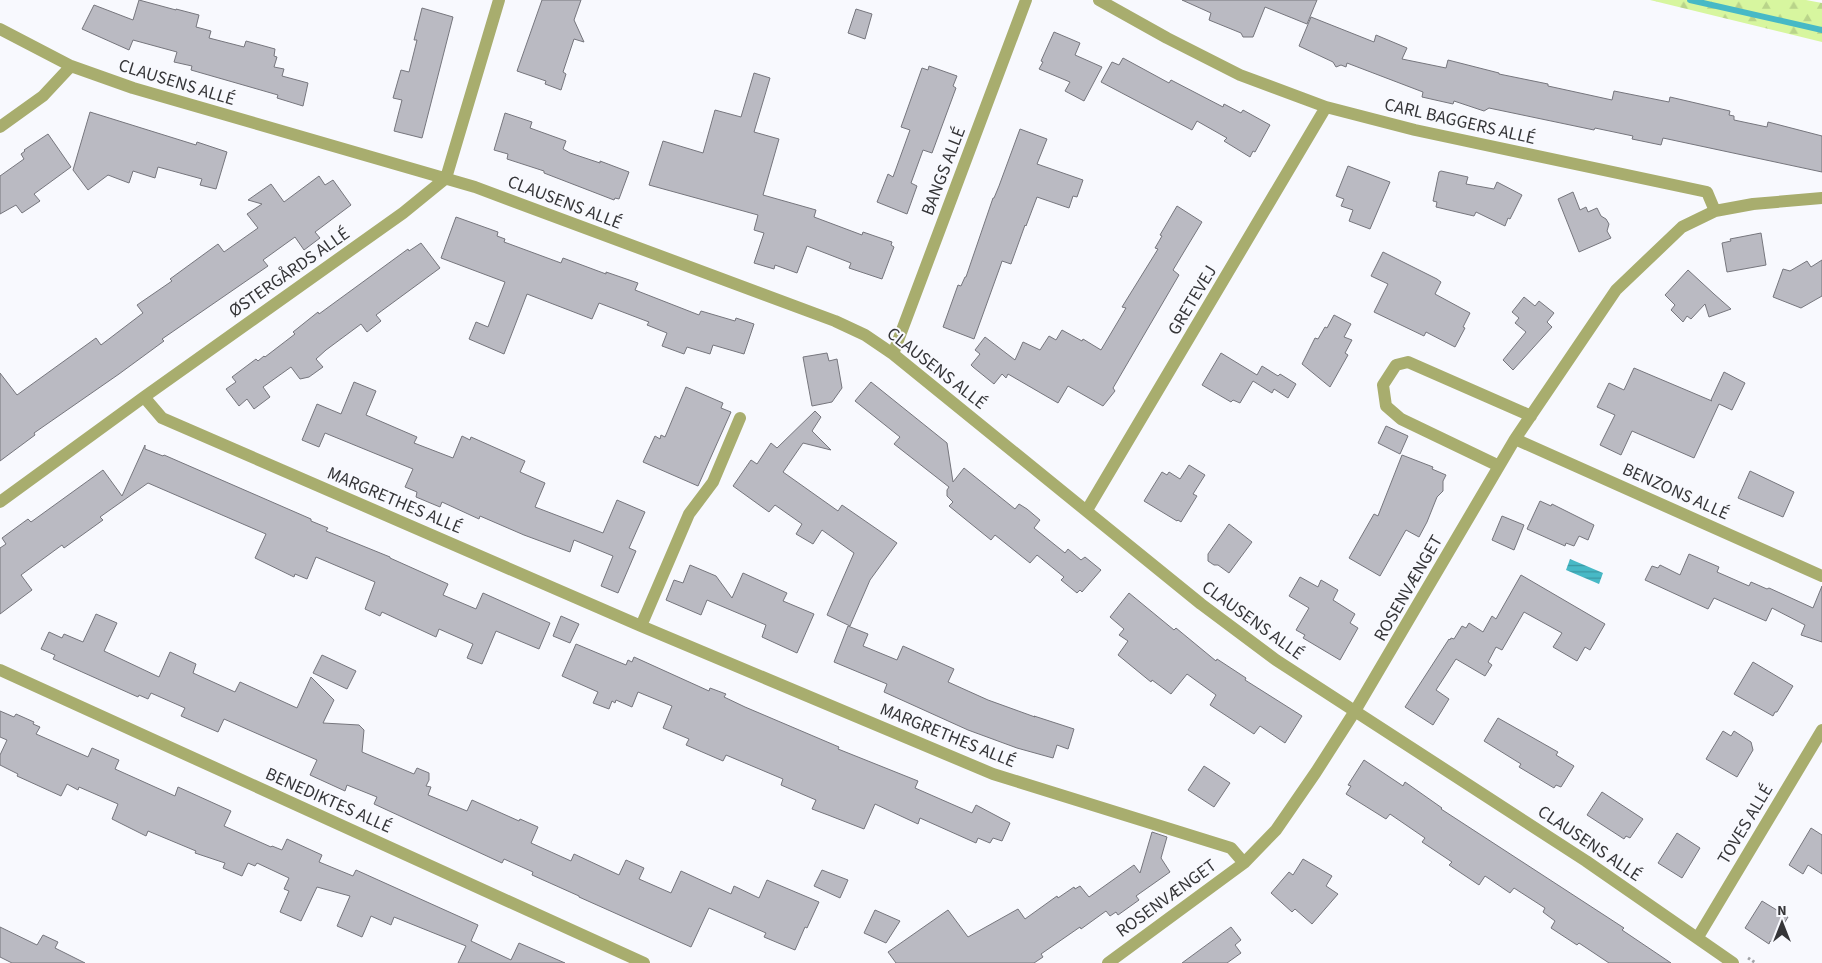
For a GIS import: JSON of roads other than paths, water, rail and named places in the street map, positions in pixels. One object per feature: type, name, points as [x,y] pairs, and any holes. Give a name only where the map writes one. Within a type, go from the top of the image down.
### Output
[{"type":"street","points":[[446,178],[499,0]]},
{"type":"street","name":"BANGS ALLÉ","points":[[893,354],[1026,0]]},
{"type":"street","name":"CARL BAGGERS ALLÉ","points":[[1099,0],[1167,38],[1240,74],[1326,107],[1415,130],[1707,192],[1715,211]]},
{"type":"street","name":"CLAUSENS ALLÉ","points":[[0,29],[71,66],[133,88],[446,178],[835,321],[865,335],[893,354],[1201,604],[1276,660],[1586,861],[1733,963]]},
{"type":"street","points":[[0,127],[43,96],[71,66]]},
{"type":"street","name":"GRETEVEJ","points":[[1087,510],[1326,107]]},
{"type":"street","name":"ØSTERGÅRDS ALLÉ","points":[[0,502],[403,213],[446,178]]},
{"type":"street","points":[[1715,211],[1753,204],[1822,198]]},
{"type":"street","name":"ROSENVÆNGET","points":[[1108,963],[1244,863],[1276,830],[1355,711],[1515,439],[1616,290],[1682,227],[1715,211]]},
{"type":"street","points":[[1499,466],[1401,418],[1386,406],[1383,385],[1396,365],[1408,362],[1531,416]]},
{"type":"street","name":"MARGRETHES ALLÉ","points":[[144,397],[162,418],[641,626],[994,774],[1231,848],[1244,863]]},
{"type":"street","points":[[641,626],[690,514],[713,482],[740,418]]},
{"type":"street","name":"BENZONS ALLÉ","points":[[1515,439],[1822,576]]},
{"type":"street","name":"BENEDIKTES ALLÉ","points":[[0,670],[644,963]]},
{"type":"street","name":"TOVES ALLÉ","points":[[1698,937],[1822,730]]},
{"type":"water","points":[[1570,559],[1603,573],[1599,584],[1566,570]]},
{"type":"waterway","points":[[1690,0],[1822,30]]}]
